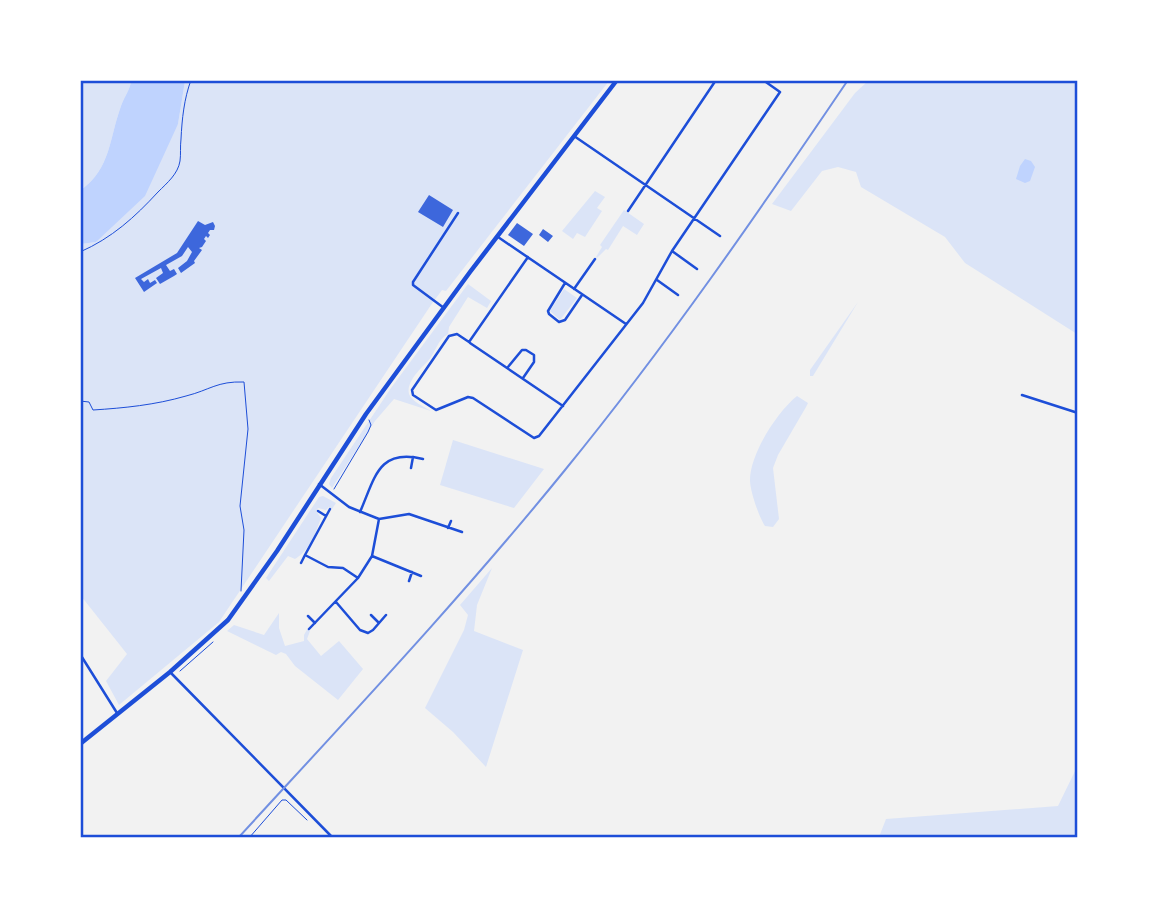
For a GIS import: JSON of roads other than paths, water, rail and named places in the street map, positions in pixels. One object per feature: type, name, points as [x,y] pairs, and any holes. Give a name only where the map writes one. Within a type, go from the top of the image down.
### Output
[{"type":"main road","points":[[80,744],[172,674],[228,620],[366,414],[617,80]]},
{"type":"street","points":[[628,211],[716,80]]},
{"type":"street","points":[[563,406],[457,334],[449,335],[412,388],[412,393],[436,411],[468,397],[473,398],[534,438],[539,436],[563,406],[626,324],[643,303],[693,218],[780,92],[763,80]]},
{"type":"street","points":[[574,136],[720,236]]},
{"type":"street","points":[[444,308],[413,285],[413,282],[458,213]]},
{"type":"street","points":[[498,237],[626,324]]},
{"type":"street","points":[[672,251],[697,269]]},
{"type":"street","points":[[469,342],[528,257]]},
{"type":"street","points":[[574,289],[595,259]]},
{"type":"street","points":[[657,280],[678,295]]},
{"type":"street","points":[[565,283],[548,311],[559,322],[565,320],[582,295]]},
{"type":"street","points":[[508,368],[520,351],[526,350],[534,355],[535,360],[523,378]]},
{"type":"street","points":[[1021,395],[1077,413]]},
{"type":"street","points":[[360,512],[371,484],[388,460],[400,455],[423,459]]},
{"type":"street","points":[[411,468],[413,457]]},
{"type":"street","points":[[319,484],[349,507],[379,519],[410,513],[462,532]]},
{"type":"street","points":[[300,563],[330,509]]},
{"type":"street","points":[[318,511],[326,516]]},
{"type":"street","points":[[309,629],[358,578],[372,556],[379,519]]},
{"type":"street","points":[[448,528],[451,521]]},
{"type":"street","points":[[305,555],[328,567],[343,568],[358,578]]},
{"type":"street","points":[[372,556],[421,576]]},
{"type":"street","points":[[409,581],[412,572]]},
{"type":"street","points":[[336,602],[360,631],[368,633],[386,615]]},
{"type":"street","points":[[371,615],[379,623]]},
{"type":"street","points":[[308,616],[315,623]]},
{"type":"street","points":[[80,654],[119,715]]},
{"type":"street","points":[[172,674],[333,838]]},
{"type":"water","points":[[131,81],[185,81],[178,124],[145,196],[96,242],[81,244],[81,190],[104,162]]},
{"type":"water","points":[[1025,159],[1031,161],[1035,167],[1030,181],[1025,183],[1016,179]]},
{"type":"railway","points":[[238,838],[446,610],[603,423],[676,327],[848,80]]}]
